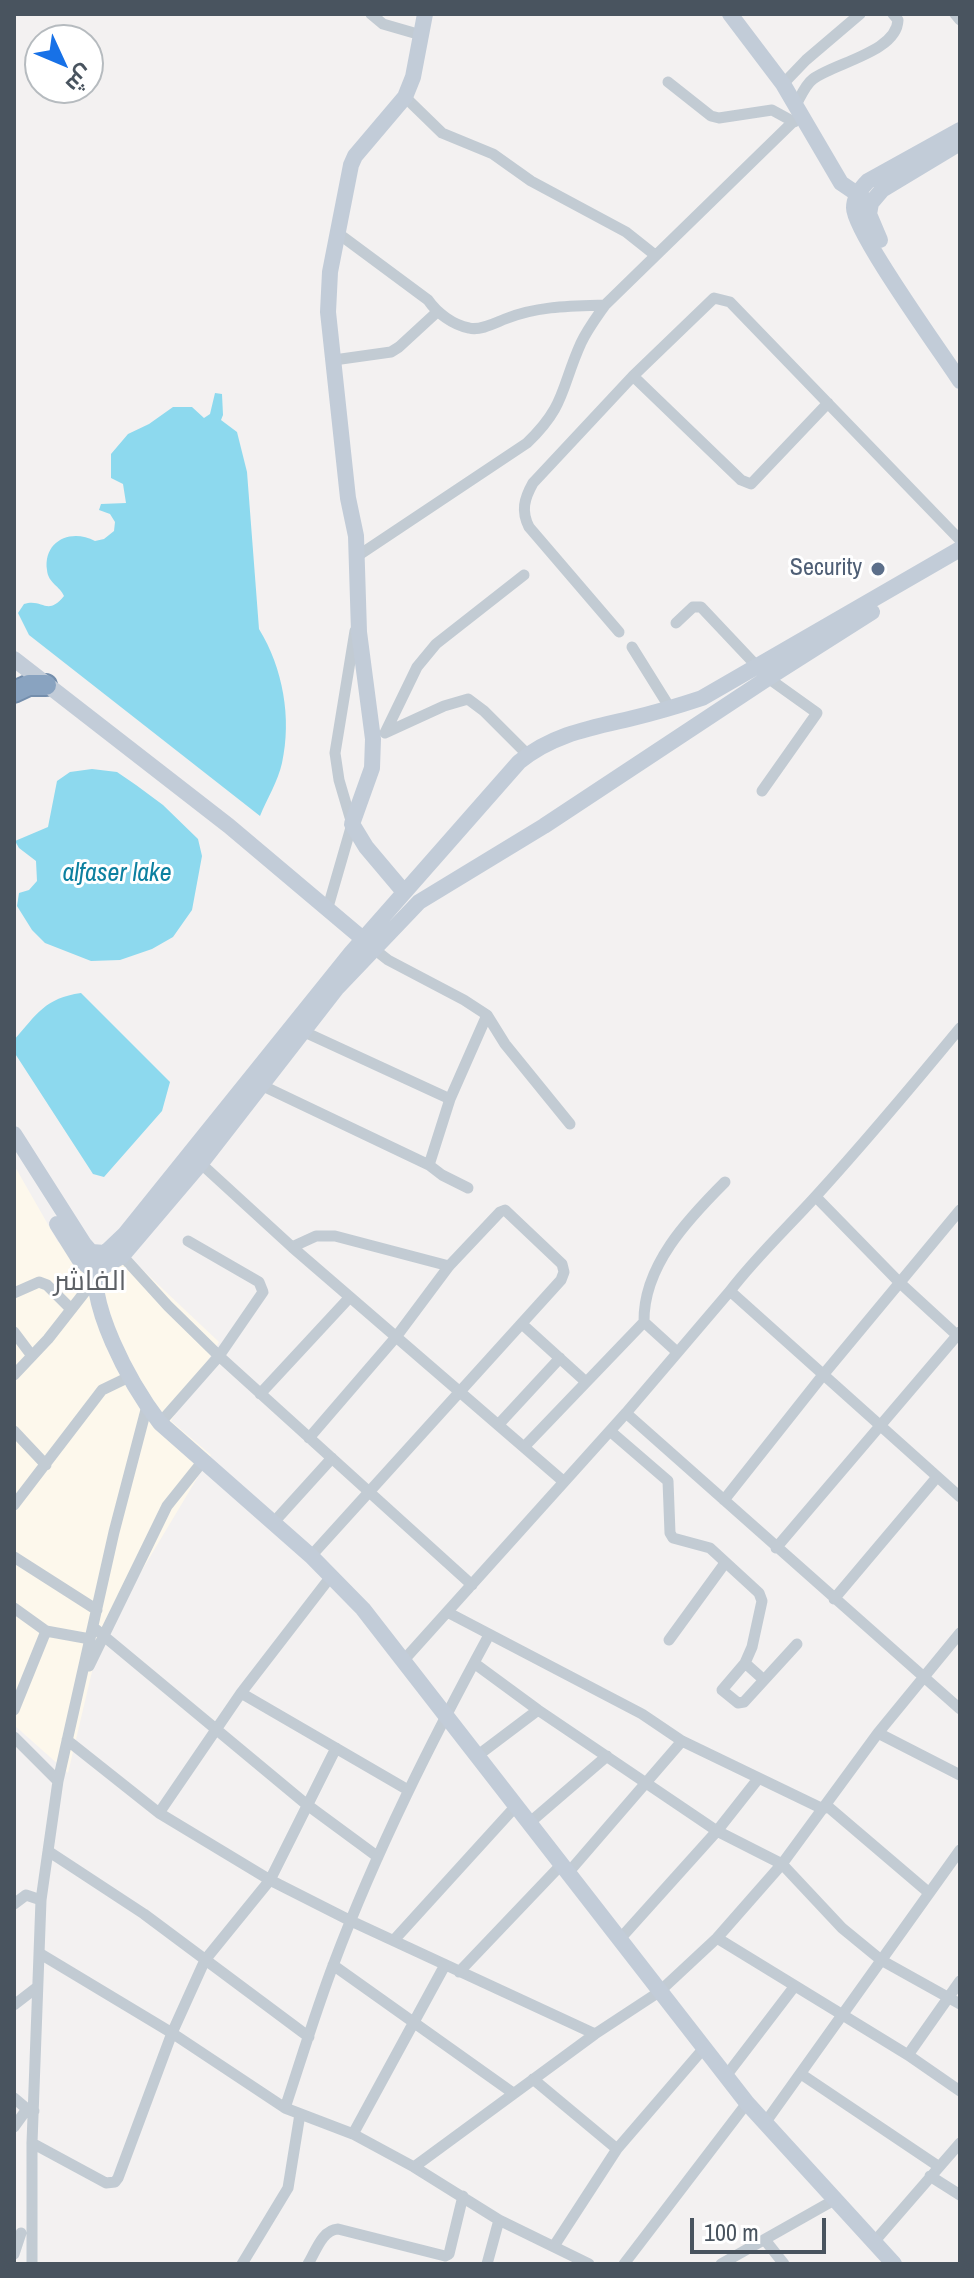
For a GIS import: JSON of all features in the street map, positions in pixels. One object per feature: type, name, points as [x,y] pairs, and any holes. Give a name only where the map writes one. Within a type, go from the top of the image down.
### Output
[{"type":"highway","points":[[14,692],[29,685],[46,685]]},
{"type":"street","points":[[371,14],[383,24],[421,35]]},
{"type":"street","points":[[379,736],[357,610],[356,536],[348,498],[328,312],[330,272],[351,165],[355,156],[405,97],[413,77],[425,14]]},
{"type":"street","points":[[730,14],[783,84],[797,114],[841,183],[864,199]]},
{"type":"street","points":[[783,84],[860,14]]},
{"type":"street","points":[[356,557],[539,432],[558,407],[581,342],[605,305],[797,114],[811,81],[833,67],[866,56],[896,31],[898,20],[893,14]]},
{"type":"street","points":[[955,14],[960,20]]},
{"type":"street","points":[[668,82],[711,116],[719,118],[772,110],[797,114]]},
{"type":"street","points":[[405,97],[442,133],[493,154],[531,181],[626,232],[655,255]]},
{"type":"street","points":[[960,130],[868,181],[864,199],[855,214],[863,231],[938,341],[960,381]]},
{"type":"street","points":[[864,199],[960,143]]},
{"type":"street","points":[[836,174],[852,178],[879,174]]},
{"type":"street","points":[[339,234],[428,300],[437,312],[470,329],[524,311],[605,305]]},
{"type":"street","points":[[619,632],[529,527],[523,507],[526,495],[533,483],[633,376],[709,301],[722,298],[730,302],[960,540]]},
{"type":"street","points":[[334,360],[391,352],[437,312]]},
{"type":"street","points":[[938,341],[960,367]]},
{"type":"street","points":[[633,376],[741,480],[751,484],[828,403]]},
{"type":"street","points":[[873,606],[960,549]]},
{"type":"street","points":[[368,944],[449,882],[544,826],[763,672],[960,556]]},
{"type":"street","points":[[328,907],[372,768],[379,736],[417,667],[436,644],[524,575]]},
{"type":"street","points":[[676,623],[697,605],[763,672],[817,716],[762,791]]},
{"type":"street","points":[[357,610],[335,753],[339,780],[352,824],[366,847],[415,906]]},
{"type":"street","points":[[632,647],[670,708]]},
{"type":"street","points":[[14,659],[229,826],[388,960],[487,1015],[505,1044],[570,1124]]},
{"type":"street","points":[[14,1375],[48,1339],[105,1253],[118,1251],[196,1158],[368,944],[404,892],[528,755],[550,742],[702,698],[763,672]]},
{"type":"street","points":[[379,736],[444,706],[468,699],[528,755]]},
{"type":"street","points":[[430,863],[449,882]]},
{"type":"street","points":[[429,1165],[450,1099],[487,1015]]},
{"type":"street","points":[[403,1661],[626,1413],[765,1249],[913,1088],[960,1028]]},
{"type":"street","points":[[242,1099],[261,1085],[298,1029]]},
{"type":"street","points":[[298,1029],[450,1099]]},
{"type":"street","points":[[261,1085],[429,1165],[468,1188]]},
{"type":"street","points":[[16,1147],[79,1259],[95,1267]]},
{"type":"street","points":[[196,1158],[292,1247],[563,1481]]},
{"type":"street","points":[[525,1446],[644,1322],[647,1288],[658,1265],[706,1201],[725,1182]]},
{"type":"street","points":[[776,1548],[959,1335],[899,1282],[816,1197]]},
{"type":"street","points":[[309,1438],[396,1337],[449,1266],[500,1212],[505,1210],[562,1264],[564,1272],[561,1280],[311,1556]]},
{"type":"street","points":[[724,1500],[960,1210]]},
{"type":"street","points":[[292,1247],[316,1236],[335,1236],[449,1266]]},
{"type":"street","points":[[160,1423],[219,1356],[263,1292],[259,1282],[188,1241]]},
{"type":"street","points":[[118,1251],[219,1356],[472,1585]]},
{"type":"street","points":[[95,1267],[105,1322],[147,1406],[160,1423],[332,1575],[363,1609],[747,2103],[894,2264]]},
{"type":"street","points":[[14,1293],[39,1282],[47,1285],[70,1308]]},
{"type":"street","points":[[730,1291],[960,1497]]},
{"type":"street","points":[[260,1394],[350,1297]]},
{"type":"street","points":[[644,1322],[677,1352]]},
{"type":"street","points":[[522,1324],[586,1382]]},
{"type":"street","points":[[14,1332],[32,1356]]},
{"type":"street","points":[[499,1424],[560,1358]]},
{"type":"street","points":[[14,1505],[102,1390],[131,1376]]},
{"type":"street","points":[[14,2254],[22,2233],[32,2143],[30,2110],[41,1900],[58,1781],[147,1406]]},
{"type":"street","points":[[626,1413],[960,1709]]},
{"type":"street","points":[[14,1431],[46,1465]]},
{"type":"street","points":[[610,1431],[668,1481],[670,1533],[673,1538],[710,1548],[759,1593],[762,1601],[752,1647],[745,1663],[722,1690],[741,1704],[797,1644]]},
{"type":"street","points":[[274,1522],[332,1458]]},
{"type":"street","points":[[80,1685],[167,1506],[203,1461]]},
{"type":"street","points":[[834,1599],[937,1477]]},
{"type":"street","points":[[14,1557],[97,1610]]},
{"type":"street","points":[[669,1640],[725,1563]]},
{"type":"street","points":[[159,1813],[241,1693],[332,1575]]},
{"type":"street","points":[[14,1608],[46,1631],[104,1636],[306,1804],[378,1857]]},
{"type":"street","points":[[449,1613],[642,1714],[682,1741],[758,1779],[824,1807],[928,1892]]},
{"type":"street","points":[[14,1710],[46,1631]]},
{"type":"street","points":[[414,2167],[595,2034],[659,1992],[717,1938],[782,1864],[878,1733],[960,1633]]},
{"type":"street","points":[[285,2108],[333,1965],[378,1857],[445,1714],[489,1635]]},
{"type":"street","points":[[474,1663],[717,1831],[782,1864],[842,1928],[881,1960],[960,2004]]},
{"type":"street","points":[[745,1663],[764,1680]]},
{"type":"street","points":[[241,1693],[408,1790]]},
{"type":"street","points":[[477,1756],[538,1710]]},
{"type":"street","points":[[878,1733],[960,1775]]},
{"type":"street","points":[[14,1737],[58,1781]]},
{"type":"street","points":[[67,1740],[159,1813],[270,1880],[595,2034]]},
{"type":"street","points":[[459,1972],[648,1783],[682,1741]]},
{"type":"street","points":[[32,2143],[106,2183],[115,2182],[172,2033],[205,1960],[270,1880],[336,1748]]},
{"type":"street","points":[[528,1824],[607,1756]]},
{"type":"street","points":[[619,1940],[717,1831],[758,1779]]},
{"type":"street","points":[[394,1940],[515,1807]]},
{"type":"street","points":[[765,2123],[960,1850]]},
{"type":"street","points":[[48,1851],[144,1914],[309,2037]]},
{"type":"street","points":[[949,1866],[960,1874]]},
{"type":"street","points":[[14,1887],[41,1900]]},
{"type":"street","points":[[14,1904],[26,1895]]},
{"type":"street","points":[[717,1938],[908,2055],[960,2091]]},
{"type":"street","points":[[39,1953],[172,2033],[285,2108],[353,2134],[414,2167],[499,2220],[589,2264]]},
{"type":"street","points":[[333,1965],[513,2093]]},
{"type":"street","points":[[353,2134],[445,1965]]},
{"type":"street","points":[[908,2055],[960,1981]]},
{"type":"street","points":[[726,2076],[794,1987]]},
{"type":"street","points":[[14,2005],[36,1988]]},
{"type":"street","points":[[554,2246],[617,2149],[704,2048]]},
{"type":"street","points":[[801,2074],[934,2171],[960,2195]]},
{"type":"street","points":[[533,2079],[617,2149]]},
{"type":"street","points":[[14,2098],[30,2110]]},
{"type":"street","points":[[624,2264],[747,2103]]},
{"type":"street","points":[[14,2127],[30,2110]]},
{"type":"street","points":[[242,2264],[288,2188],[300,2114]]},
{"type":"street","points":[[874,2242],[960,2143]]},
{"type":"street","points":[[308,2264],[331,2229],[445,2256],[449,2254],[463,2196]]},
{"type":"street","points":[[721,2264],[836,2199]]},
{"type":"street","points":[[487,2264],[499,2220]]},
{"type":"street","points":[[22,2233],[32,2264]]},
{"type":"street","points":[[765,2240],[784,2264]]},
{"type":"shaded area","points":[[14,1165],[58,1242],[130,1258],[219,1342],[171,1421],[211,1455],[99,1642],[68,1773],[14,1725]]},
{"type":"water","points":[[215,393],[222,394],[221,420],[237,432],[247,472],[259,629],[274,660],[285,711],[282,763],[260,816],[29,635],[18,613],[24,604],[49,606],[64,596],[48,574],[47,560],[54,545],[68,537],[86,537],[95,541],[104,539],[114,531],[115,522],[110,514],[99,510],[101,504],[126,503],[123,484],[111,478],[111,454],[128,434],[173,407],[192,407],[204,418],[210,414]]},
{"type":"water","name":"alfaser lake","points":[[92,769],[117,772],[163,805],[198,839],[202,856],[192,910],[173,937],[152,949],[120,960],[91,961],[45,943],[32,930],[17,906],[19,893],[29,890],[37,881],[36,861],[15,841],[48,827],[57,781],[70,772]]},
{"type":"water","points":[[81,993],[170,1082],[162,1111],[104,1177],[93,1174],[14,1052],[14,1040],[36,1015],[50,1003]]},
{"type":"place","name":"Security","points":[[878,569]]},
{"type":"district","name":"الفاشر","points":[[90,1282]]}]
